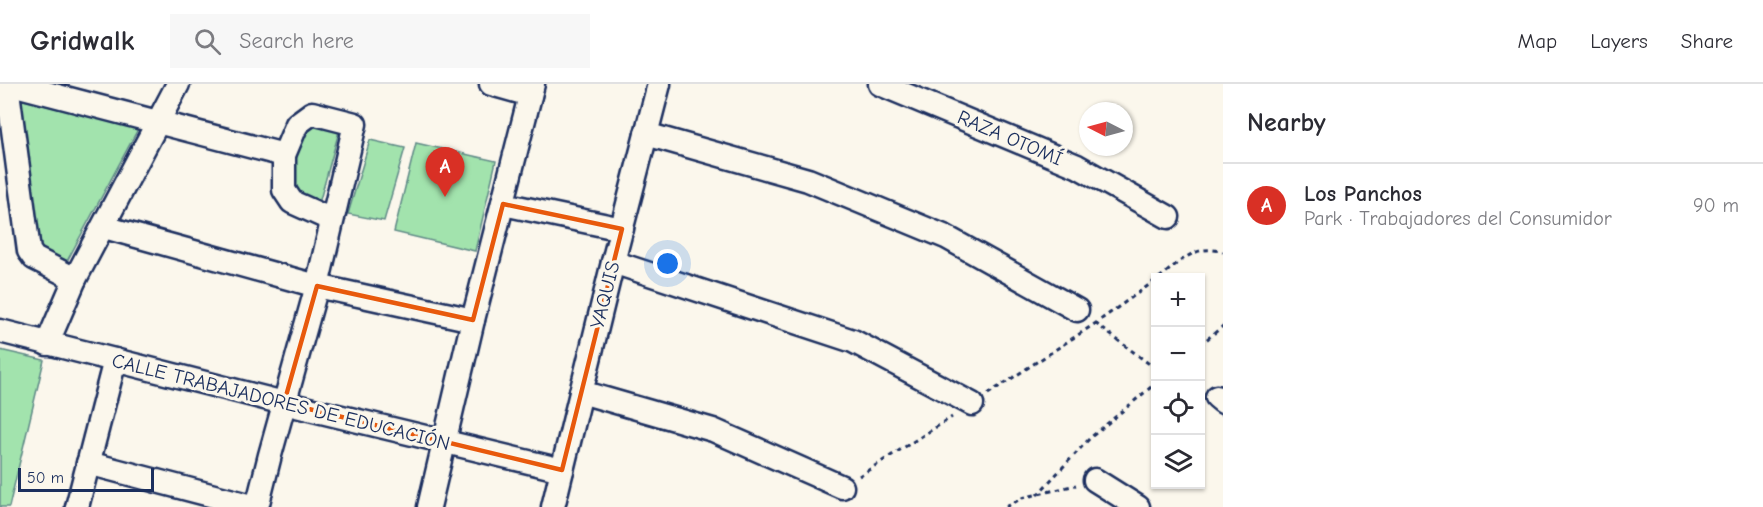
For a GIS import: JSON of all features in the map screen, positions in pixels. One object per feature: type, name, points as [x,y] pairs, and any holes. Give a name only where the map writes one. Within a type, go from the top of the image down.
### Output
[{"type":"street","points":[[7,84],[29,251],[34,258],[75,279]]},
{"type":"street","points":[[12,84],[284,155]]},
{"type":"street","points":[[47,344],[75,279],[178,84]]},
{"type":"street","points":[[429,507],[531,89],[491,84]]},
{"type":"street","name":"YAQUIS","points":[[553,507],[659,84]]},
{"type":"street","name":"RAZA OTOMÍ","points":[[880,84],[1077,166],[1168,217]]},
{"type":"street","points":[[88,463],[257,507],[317,286],[356,124],[312,113],[297,124],[284,155],[284,190],[292,202],[332,220]]},
{"type":"street","points":[[646,134],[808,180],[946,237],[1077,310]]},
{"type":"street","points":[[503,204],[622,229]]},
{"type":"street","points":[[104,227],[317,286],[473,320]]},
{"type":"street","points":[[613,262],[853,341],[972,404]]},
{"type":"street","name":"CALLE TRABAJADORES DE EDUCACIÓN","points":[[0,331],[445,443],[562,470]]},
{"type":"street","points":[[77,507],[115,360]]},
{"type":"street","points":[[581,392],[713,430],[842,487]]},
{"type":"street","points":[[1095,480],[1138,507]]},
{"type":"path","points":[[1166,273],[1194,252],[1209,249],[1223,252]]},
{"type":"path","points":[[842,487],[1096,323],[1151,283]]},
{"type":"path","points":[[1077,310],[1151,366]]},
{"type":"path","points":[[1205,341],[1223,326]]},
{"type":"path","points":[[1037,495],[1090,438],[1151,385]]},
{"type":"path","points":[[1006,507],[1022,498],[1095,480]]},
{"type":"highlighted area","points":[[503,204],[622,229],[562,470],[284,403],[317,286],[473,320]]},
{"type":"green space","points":[[16,98],[138,129],[66,263],[34,252]]},
{"type":"green space","points":[[314,121],[340,128],[318,207],[290,190],[299,129]]},
{"type":"green space","points":[[370,140],[405,148],[384,221],[348,214]]},
{"type":"green space","points":[[416,143],[496,161],[475,251],[394,232]]},
{"type":"green space","points":[[0,350],[44,360],[9,507],[0,507]]},
{"type":"place","name":"Los Panchos","points":[[445,197]]}]
